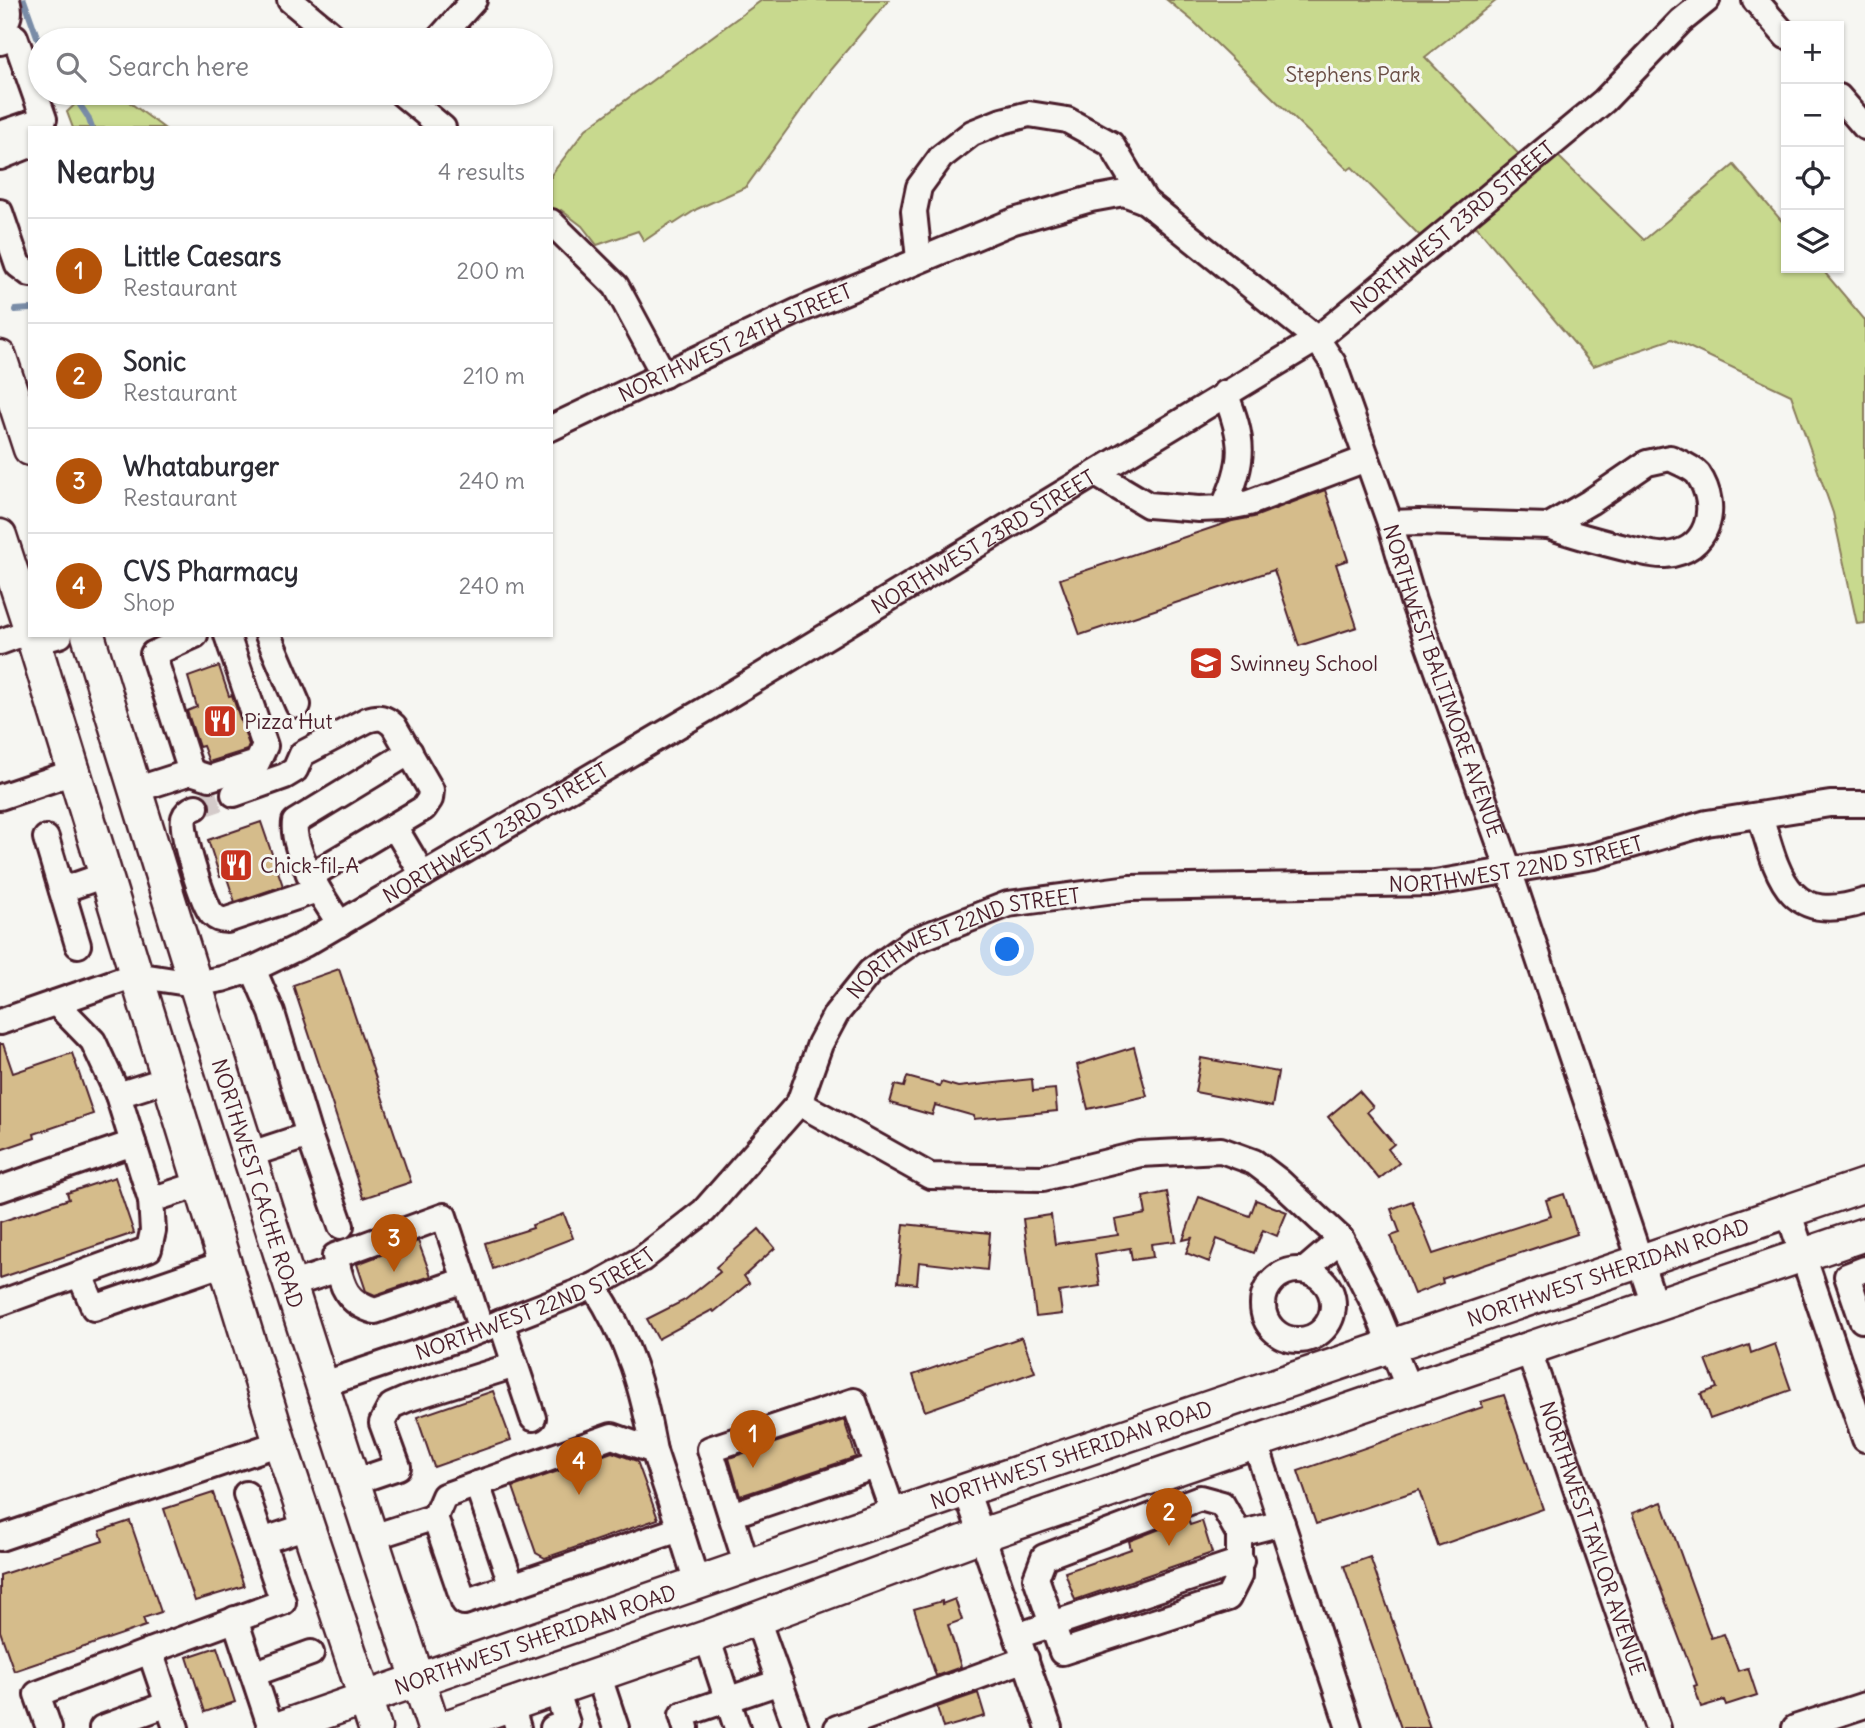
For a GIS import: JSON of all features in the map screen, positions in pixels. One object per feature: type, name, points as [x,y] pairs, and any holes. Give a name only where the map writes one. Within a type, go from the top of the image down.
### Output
[{"type":"main road","points":[[3,373],[28,443]]},
{"type":"main road","points":[[0,538],[10,601],[28,623]]},
{"type":"main road","points":[[38,637],[74,772],[279,1443],[375,1728]]},
{"type":"main road","name":"NORTHWEST CACHE ROAD","points":[[90,637],[194,984],[321,1385],[434,1728]]},
{"type":"main road","name":"NORTHWEST SHERIDAN ROAD","points":[[279,1728],[966,1490],[1865,1185]]},
{"type":"main road","points":[[443,1728],[514,1717],[556,1689],[757,1619],[982,1535],[1802,1255],[1864,1238]]},
{"type":"street","points":[[0,27],[7,22],[9,15],[7,0]]},
{"type":"street","points":[[290,0],[324,28]]},
{"type":"street","points":[[449,28],[474,0]]},
{"type":"street","name":"NORTHWEST 23RD STREET","points":[[194,984],[253,969],[340,924],[708,708],[1317,339],[1604,101],[1681,21],[1707,0]]},
{"type":"street","points":[[1755,0],[1781,30]]},
{"type":"street","points":[[0,42],[15,37],[28,74]]},
{"type":"street","points":[[1844,103],[1865,127]]},
{"type":"street","points":[[0,134],[44,119],[39,105]]},
{"type":"street","points":[[415,105],[441,126]]},
{"type":"street","name":"NORTHWEST 24TH STREET","points":[[919,259],[914,211],[919,187],[941,157],[972,133],[1029,114],[1067,120],[1111,144],[1145,201]]},
{"type":"street","points":[[0,158],[28,146]]},
{"type":"street","name":"NORTHWEST 24TH STREET","points":[[553,427],[798,311],[919,259],[1014,221],[1091,199],[1124,193],[1145,201],[1317,339]]},
{"type":"street","points":[[0,212],[21,243],[18,265],[28,272]]},
{"type":"street","points":[[553,224],[616,286],[664,375]]},
{"type":"street","name":"NORTHWEST BALTIMORE AVENUE","points":[[1317,339],[1332,363],[1390,523],[1413,601],[1509,870],[1655,1305]]},
{"type":"street","points":[[1223,508],[1235,484],[1241,456],[1238,425],[1225,393]]},
{"type":"street","points":[[1390,523],[1549,526],[1590,540],[1662,556],[1685,552],[1700,540],[1709,518],[1708,495],[1696,472],[1670,458],[1647,463],[1549,526]]},
{"type":"street","points":[[1096,474],[1148,505],[1223,508],[1249,503],[1366,459]]},
{"type":"street","points":[[0,642],[28,636]]},
{"type":"street","points":[[191,637],[153,654],[191,772]]},
{"type":"street","points":[[135,790],[191,772],[210,778],[257,763],[265,746],[228,637]]},
{"type":"street","points":[[269,637],[298,705]]},
{"type":"street","points":[[196,807],[191,809],[183,820],[191,860],[210,912],[220,920],[227,920],[313,882],[320,870],[424,808],[430,799],[431,790],[394,726],[387,719],[377,716],[302,754],[295,770],[285,776],[234,793]]},
{"type":"street","points":[[340,924],[313,882],[294,831],[295,822],[410,752]]},
{"type":"street","points":[[2,791],[74,772]]},
{"type":"street","name":"NORTHWEST 22ND STREET","points":[[321,1385],[491,1326],[594,1286],[642,1259],[704,1211],[799,1103],[820,1044],[836,1014],[870,972],[913,941],[1008,904],[1130,888],[1435,883],[1594,856],[1707,824],[1830,804],[1865,804]]},
{"type":"street","points":[[1760,815],[1778,876],[1797,899],[1812,906],[1834,908],[1865,901]]},
{"type":"street","points":[[394,826],[423,875]]},
{"type":"street","points":[[46,838],[78,945]]},
{"type":"street","points":[[62,890],[105,875]]},
{"type":"street","points":[[253,969],[272,1013],[341,1226]]},
{"type":"street","points":[[0,1022],[135,975],[194,984]]},
{"type":"street","points":[[0,1303],[149,1249],[153,1231],[151,1200],[118,1095],[93,1041],[56,1003]]},
{"type":"street","points":[[118,1095],[168,1079]]},
{"type":"street","points":[[799,1103],[930,1176],[1043,1178],[1140,1154],[1221,1150],[1254,1162],[1279,1181],[1341,1239],[1373,1302],[1409,1389]]},
{"type":"street","points":[[248,1155],[310,1135]]},
{"type":"street","points":[[0,1189],[134,1143]]},
{"type":"street","points":[[151,1200],[200,1184]]},
{"type":"street","points":[[1788,1211],[1829,1332],[1855,1377],[1865,1439]]},
{"type":"street","points":[[290,1285],[343,1260],[406,1239],[422,1237],[433,1240],[444,1251],[457,1283],[491,1326],[515,1365],[533,1418]]},
{"type":"street","points":[[1305,1270],[1341,1239]]},
{"type":"street","points":[[343,1260],[346,1295],[361,1307],[375,1311],[457,1283]]},
{"type":"street","points":[[80,1275],[94,1308],[225,1263]]},
{"type":"street","points":[[1829,1332],[1863,1320],[1847,1276],[1865,1269]]},
{"type":"street","points":[[594,1286],[614,1317],[640,1382],[654,1451],[697,1583]]},
{"type":"street","name":"NORTHWEST TAYLOR AVENUE","points":[[1528,1348],[1658,1728]]},
{"type":"street","points":[[354,1482],[398,1467],[382,1423],[391,1406],[515,1365]]},
{"type":"street","points":[[747,1566],[710,1449],[854,1401],[894,1515]]},
{"type":"street","points":[[654,1451],[612,1436],[444,1496],[435,1517],[464,1602],[680,1529]]},
{"type":"street","points":[[1255,1442],[1349,1728]]},
{"type":"street","points":[[0,1538],[279,1443]]},
{"type":"street","points":[[731,1515],[876,1466]]},
{"type":"street","points":[[477,1484],[512,1586]]},
{"type":"street","points":[[966,1490],[1049,1728]]},
{"type":"street","points":[[49,1728],[37,1694],[283,1602],[246,1494]]},
{"type":"street","points":[[837,1728],[1021,1647],[1052,1624],[1241,1562],[1239,1534],[1222,1504],[1200,1498],[1044,1557],[1036,1578],[1052,1624]]},
{"type":"street","points":[[373,1537],[435,1517]]},
{"type":"street","points":[[1239,1534],[1282,1523]]},
{"type":"street","points":[[262,1541],[307,1525]]},
{"type":"street","points":[[235,1619],[271,1728]]},
{"type":"street","points":[[757,1619],[796,1728]]},
{"type":"street","points":[[707,1637],[737,1728]]},
{"type":"street","points":[[150,1651],[176,1728]]},
{"type":"street","points":[[253,1674],[311,1653]]},
{"type":"street","points":[[598,1675],[616,1728]]},
{"type":"street","points":[[686,1728],[681,1714],[780,1682]]},
{"type":"street","points":[[553,1728],[567,1723],[556,1689]]},
{"type":"street","points":[[102,1728],[168,1704]]},
{"type":"street","points":[[1795,1728],[1865,1705]]},
{"type":"green space","points":[[762,0],[889,0],[830,70],[746,187],[697,209],[674,224],[672,222],[644,241],[638,231],[597,245],[582,226],[561,210],[553,216],[553,172],[586,129]]},
{"type":"green space","name":"Stephens Park","points":[[1167,0],[1497,0],[1425,57],[1537,173],[1558,156],[1644,240],[1734,165],[1781,220],[1781,273],[1825,273],[1865,320],[1865,623],[1857,624],[1833,513],[1791,395],[1672,339],[1593,366],[1477,227],[1419,235],[1352,167],[1348,170],[1194,22]]},
{"type":"green space","points":[[74,105],[133,105],[161,126],[72,126],[67,112]]},
{"type":"building","points":[[1325,490],[1348,560],[1336,564],[1357,627],[1299,646],[1274,570],[1080,635],[1060,579],[1232,521],[1254,517]]},
{"type":"building","points":[[219,666],[249,745],[247,750],[209,762],[203,746],[199,747],[187,711],[197,707],[188,677]]},
{"type":"building","points":[[261,822],[283,886],[235,902],[226,875],[220,877],[208,840]]},
{"type":"building","points":[[339,969],[411,1182],[363,1198],[293,985]]},
{"type":"building","points":[[0,1044],[3,1044],[13,1073],[72,1053],[93,1114],[34,1134],[35,1138],[0,1150]]},
{"type":"building","points":[[1134,1047],[1147,1096],[1088,1109],[1077,1065]]},
{"type":"building","points":[[1201,1058],[1278,1072],[1272,1107],[1195,1092]]},
{"type":"building","points":[[907,1077],[940,1086],[941,1082],[958,1087],[1032,1079],[1033,1091],[1055,1089],[1057,1111],[974,1119],[974,1116],[935,1105],[932,1115],[890,1103],[895,1085],[904,1087]]},
{"type":"building","points":[[1359,1091],[1373,1107],[1367,1112],[1394,1144],[1388,1149],[1399,1163],[1379,1179],[1328,1117]]},
{"type":"building","points":[[115,1177],[134,1233],[0,1278],[0,1222],[69,1199],[67,1193]]},
{"type":"building","points":[[1167,1192],[1176,1241],[1151,1244],[1153,1257],[1132,1260],[1130,1248],[1095,1254],[1100,1286],[1059,1292],[1062,1314],[1036,1317],[1023,1219],[1051,1215],[1055,1244],[1118,1235],[1115,1220],[1146,1214],[1143,1197]]},
{"type":"building","points":[[1564,1194],[1577,1234],[1442,1279],[1443,1283],[1414,1294],[1391,1236],[1400,1233],[1391,1209],[1412,1201],[1433,1254],[1551,1216],[1546,1200]]},
{"type":"building","points":[[1199,1197],[1250,1216],[1256,1200],[1287,1212],[1277,1236],[1263,1230],[1254,1253],[1217,1239],[1209,1262],[1186,1253],[1192,1238],[1183,1240]]},
{"type":"building","points":[[564,1214],[573,1238],[493,1269],[485,1243],[533,1228],[532,1225]]},
{"type":"building","points":[[904,1224],[990,1233],[987,1270],[919,1262],[917,1284],[898,1282]]},
{"type":"building","points":[[759,1229],[775,1248],[744,1276],[749,1283],[714,1312],[712,1310],[658,1339],[647,1319],[685,1300],[720,1272],[716,1267]]},
{"type":"building","points":[[418,1241],[431,1276],[375,1295],[366,1291],[357,1264]]},
{"type":"building","points":[[1022,1337],[1035,1372],[925,1411],[913,1375]]},
{"type":"building","points":[[1775,1344],[1791,1390],[1710,1419],[1701,1394],[1717,1388],[1706,1360],[1749,1345],[1751,1353]]},
{"type":"building","points":[[493,1391],[511,1440],[434,1467],[417,1417]]},
{"type":"building","points":[[1504,1395],[1543,1509],[1438,1546],[1419,1490],[1316,1524],[1298,1471],[1483,1407],[1481,1402]]},
{"type":"building","points":[[844,1420],[856,1457],[740,1496],[729,1458]]},
{"type":"building","points":[[612,1452],[637,1461],[658,1519],[545,1558],[536,1553],[513,1487]]},
{"type":"building","points":[[213,1493],[244,1586],[195,1601],[164,1509]]},
{"type":"building","points":[[1662,1502],[1711,1638],[1724,1634],[1738,1671],[1748,1668],[1757,1695],[1726,1705],[1724,1700],[1701,1707],[1694,1686],[1697,1685],[1632,1513]]},
{"type":"building","points":[[1188,1518],[1190,1525],[1202,1521],[1212,1553],[1075,1600],[1065,1572],[1131,1549],[1129,1541]]},
{"type":"building","points":[[130,1521],[161,1612],[143,1618],[146,1626],[14,1671],[0,1631],[0,1575],[103,1541],[100,1531]]},
{"type":"building","points":[[1370,1557],[1430,1728],[1401,1728],[1344,1566]]},
{"type":"building","points":[[955,1599],[962,1620],[948,1625],[961,1667],[936,1676],[914,1609]]},
{"type":"building","points":[[217,1647],[235,1702],[205,1712],[187,1657]]},
{"type":"building","points":[[978,1693],[985,1716],[943,1728],[937,1707]]},
{"type":"waterway","points":[[24,0],[34,28]]},
{"type":"waterway","points":[[80,105],[91,126]]},
{"type":"waterway","points":[[15,310],[28,309]]},
{"type":"tunnel","points":[[196,807],[234,794]]},
{"type":"place","name":"Swinney School","points":[[1206,663]]},
{"type":"place","name":"Pizza Hut","points":[[220,721]]},
{"type":"place","name":"Chick-fil-A","points":[[236,865]]},
{"type":"place","name":"Whataburger","points":[[394,1272]]},
{"type":"place","name":"Little Caesars","points":[[753,1468]]},
{"type":"place","name":"CVS Pharmacy","points":[[579,1495]]},
{"type":"place","name":"Sonic","points":[[1169,1546]]}]
